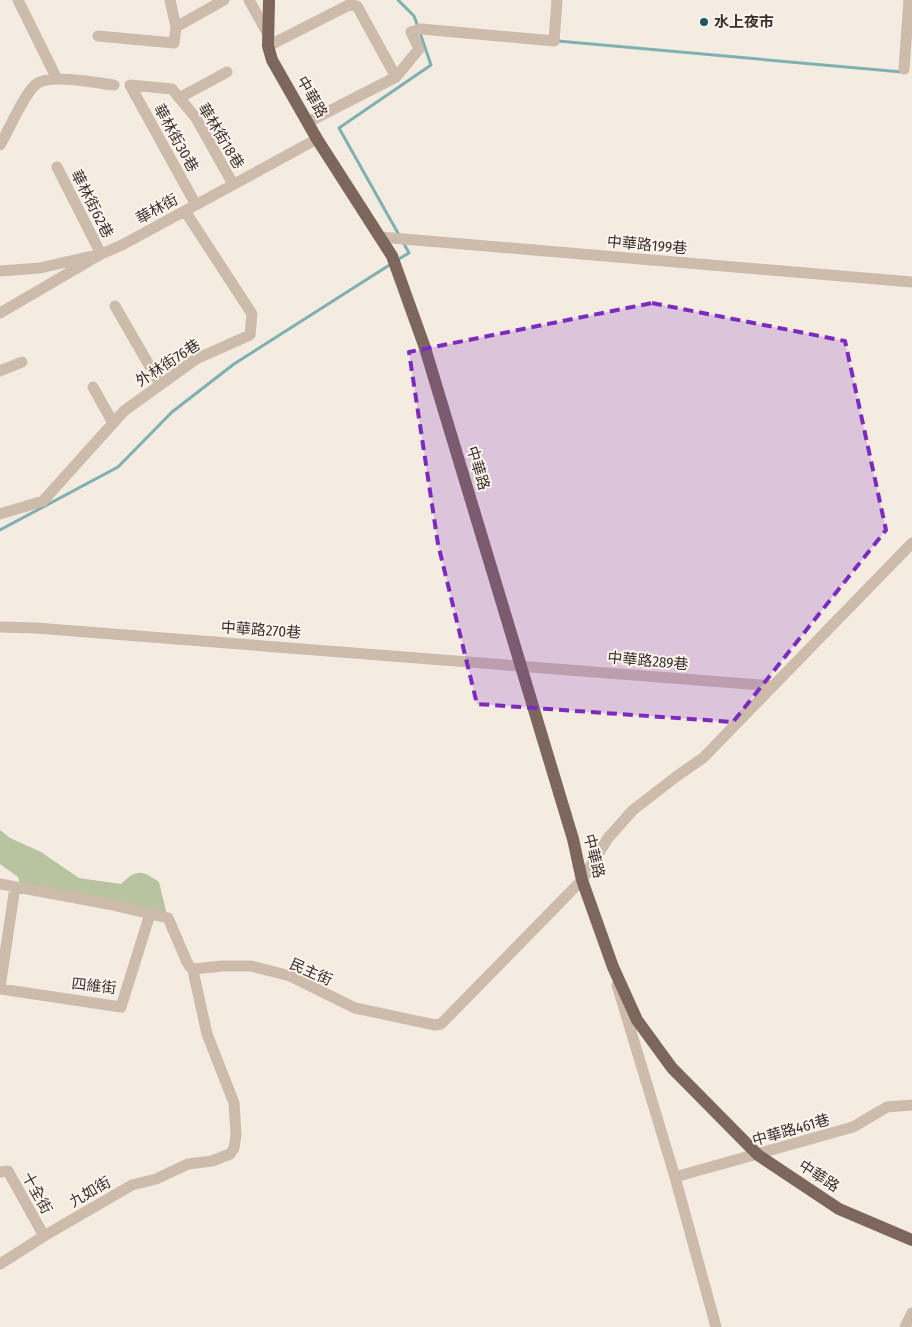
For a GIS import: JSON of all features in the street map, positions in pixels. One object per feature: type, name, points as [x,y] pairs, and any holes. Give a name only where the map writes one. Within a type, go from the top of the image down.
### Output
[{"type":"main road","name":"中華路","points":[[269,0],[268,40],[272,60],[317,139],[392,256],[425,348],[573,839],[582,880],[613,967],[637,1020],[672,1068],[758,1155],[839,1209],[912,1240]]},
{"type":"street","points":[[18,0],[57,79]]},
{"type":"street","points":[[98,36],[174,43],[176,27],[170,0]]},
{"type":"street","points":[[176,27],[224,0]]},
{"type":"street","points":[[249,0],[268,40],[349,5],[357,6],[396,77]]},
{"type":"street","points":[[308,122],[396,77],[418,49],[411,32],[421,29],[554,41],[557,0]]},
{"type":"street","points":[[904,69],[909,0]]},
{"type":"street","points":[[179,98],[228,72]]},
{"type":"street","points":[[0,145],[28,94],[37,83],[57,79],[114,85]]},
{"type":"street","name":"華林街18巷","points":[[130,86],[172,89],[196,118],[233,184]]},
{"type":"street","name":"華林街30巷","points":[[130,86],[190,208]]},
{"type":"street","name":"華林街","points":[[0,271],[40,268],[101,254],[122,245],[317,139]]},
{"type":"street","name":"華林街62巷","points":[[57,167],[101,254]]},
{"type":"street","name":"外林街76巷","points":[[0,514],[43,501],[124,411],[196,359],[250,335],[252,314],[190,208]]},
{"type":"street","name":"中華路199巷","points":[[380,237],[912,282]]},
{"type":"street","points":[[0,312],[101,254]]},
{"type":"street","points":[[114,306],[160,384]]},
{"type":"street","points":[[0,372],[22,362]]},
{"type":"street","points":[[93,387],[113,423]]},
{"type":"street","points":[[582,880],[608,838],[633,810],[703,758],[912,543]]},
{"type":"street","name":"中華路270巷","points":[[0,628],[36,628],[520,665]]},
{"type":"street","name":"中華路289巷","points":[[520,665],[773,686]]},
{"type":"street","name":"民主街","points":[[194,969],[222,966],[251,966],[290,976],[355,1008],[435,1025],[441,1024],[582,880]]},
{"type":"street","points":[[0,884],[108,904],[168,918],[187,962],[194,969]]},
{"type":"street","points":[[0,988],[15,887]]},
{"type":"street","name":"四維街","points":[[0,988],[121,1007],[150,914]]},
{"type":"street","name":"中華路","points":[[613,967],[621,1000],[675,1177],[716,1327]]},
{"type":"street","name":"九如街","points":[[0,1264],[132,1185],[156,1179],[188,1164],[202,1164],[224,1157],[230,1154],[234,1148],[236,1119],[234,1103],[206,1034],[194,969]]},
{"type":"street","name":"中華路461巷","points":[[675,1177],[853,1127],[887,1107],[912,1105]]},
{"type":"street","name":"十全街","points":[[0,1172],[8,1171],[44,1236]]},
{"type":"street","points":[[905,1327],[912,1313]]},
{"type":"highlighted area","points":[[652,303],[845,341],[886,530],[733,722],[477,704],[438,544],[409,352]]},
{"type":"green space","points":[[0,830],[10,838],[41,852],[79,878],[121,884],[135,874],[143,873],[148,875],[159,882],[167,915],[20,885],[18,877],[0,864]]},
{"type":"waterway","points":[[398,0],[414,16],[418,27]]},
{"type":"waterway","points":[[399,235],[339,128],[431,65],[420,33]]},
{"type":"waterway","points":[[558,41],[902,72]]},
{"type":"waterway","points":[[397,260],[409,253],[403,242]]},
{"type":"waterway","points":[[0,530],[118,467],[172,412],[234,364],[391,264]]},
{"type":"place","name":"水上夜市","points":[[704,22]]}]
